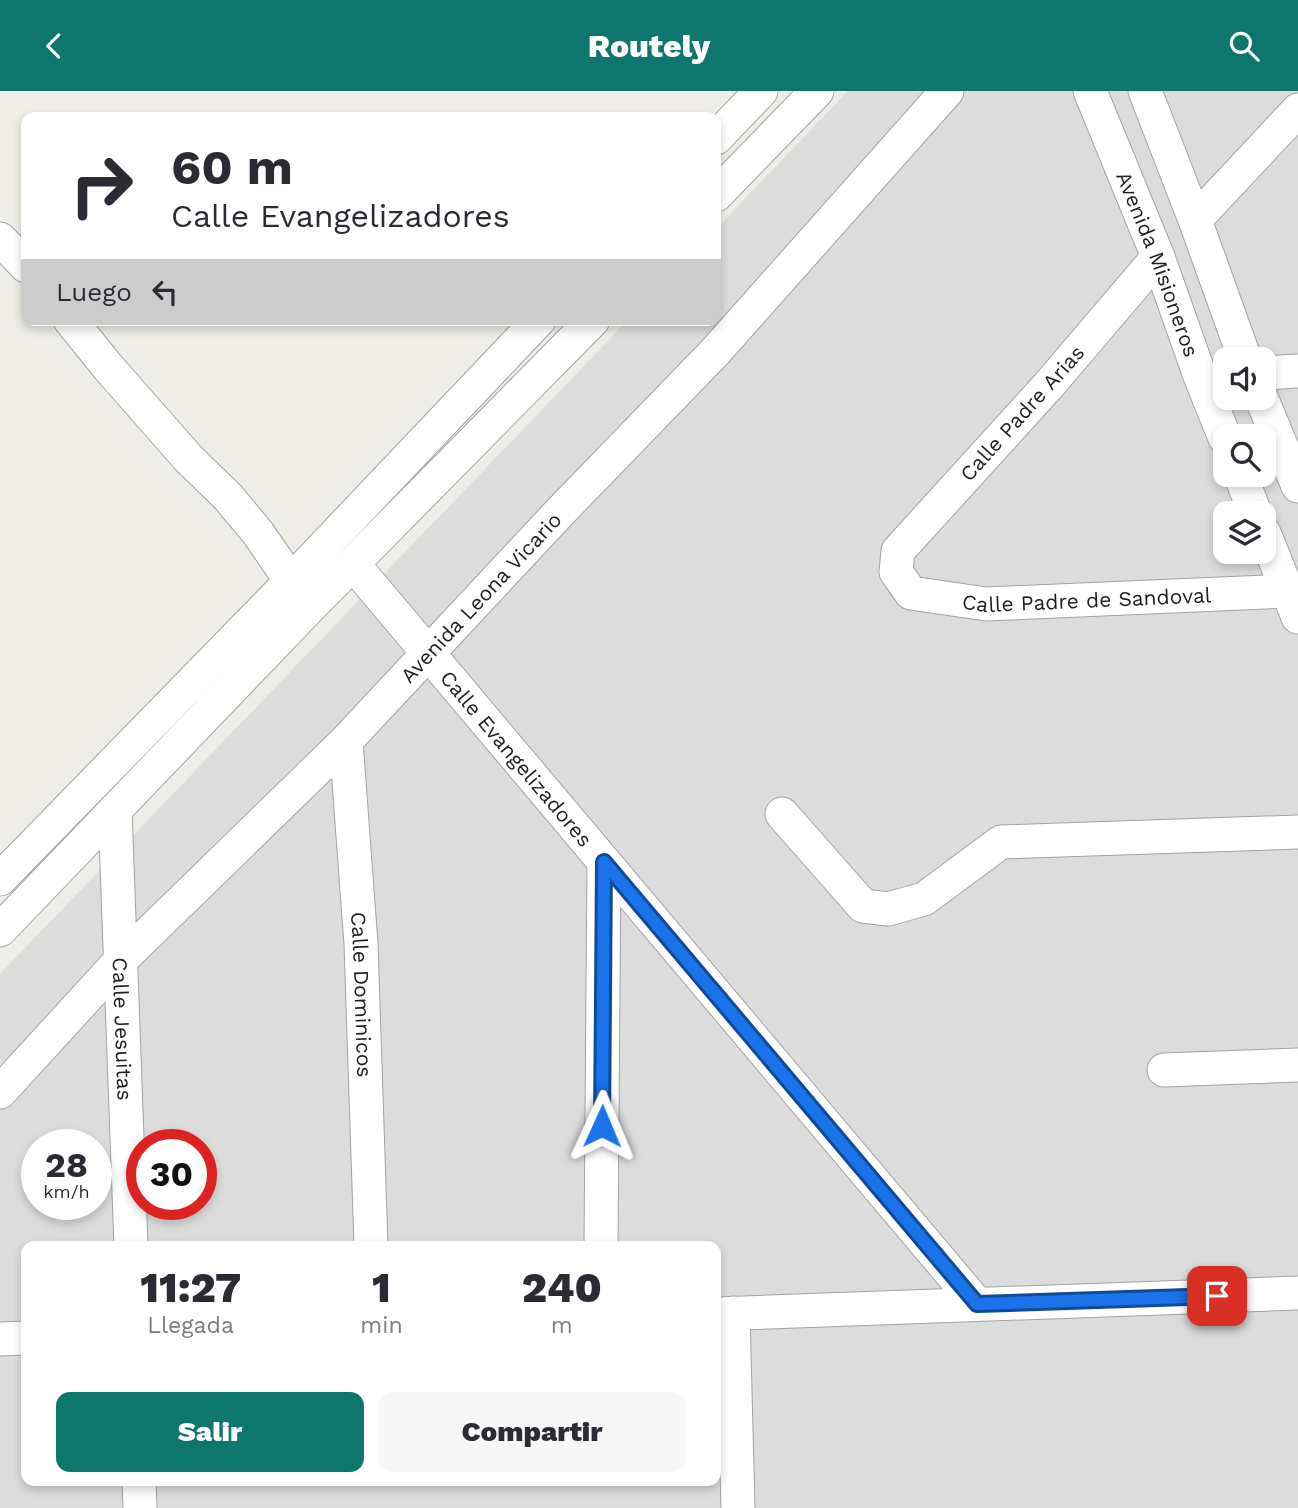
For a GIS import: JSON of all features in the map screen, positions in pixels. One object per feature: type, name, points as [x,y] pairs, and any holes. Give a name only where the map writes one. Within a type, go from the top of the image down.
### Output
[{"type":"street","points":[[721,133],[761,91]]},
{"type":"street","points":[[721,190],[817,91]]},
{"type":"street","name":"Avenida Leona Vicario","points":[[0,1092],[120,961],[346,741],[715,352],[947,91]]},
{"type":"street","name":"Avenida Misioneros","points":[[1090,91],[1158,257],[1219,424]]},
{"type":"street","points":[[1145,91],[1241,347]]},
{"type":"street","points":[[1195,220],[1294,120]]},
{"type":"street","points":[[0,239],[21,261]]},
{"type":"street","name":"Calle Padre Arias","points":[[896,572],[898,551],[1048,386],[1158,257]]},
{"type":"street","points":[[75,326],[188,458],[228,497],[258,533],[290,581]]},
{"type":"street","points":[[0,879],[533,326]]},
{"type":"street","points":[[0,930],[587,326]]},
{"type":"street","points":[[1276,372],[1298,371]]},
{"type":"street","points":[[1266,410],[1298,486]]},
{"type":"street","points":[[1276,562],[1293,604]]},
{"type":"street","name":"Calle Evangelizadores","points":[[353,565],[977,1304]]},
{"type":"street","name":"Calle Padre de Sandoval","points":[[896,572],[911,593],[986,604],[1293,604]]},
{"type":"street","name":"Calle Dominicos","points":[[346,741],[361,944],[372,1241]]},
{"type":"street","name":"Calle Jesuitas","points":[[115,810],[131,1241]]},
{"type":"street","points":[[782,814],[863,906],[888,909],[923,899],[1001,842],[1298,832]]},
{"type":"street","points":[[601,1241],[604,862]]},
{"type":"street","points":[[1164,1070],[1298,1065]]},
{"type":"street","points":[[738,1508],[724,1313],[1298,1293]]},
{"type":"street","points":[[0,1339],[21,1338]]},
{"type":"street","points":[[139,1486],[140,1508]]},
{"type":"shaded area","points":[[848,91],[1298,91],[1298,1508],[0,1508],[0,974],[622,326],[721,326],[721,224]]},
{"type":"route","points":[[602,1126],[604,862],[977,1304],[1217,1296]]}]
